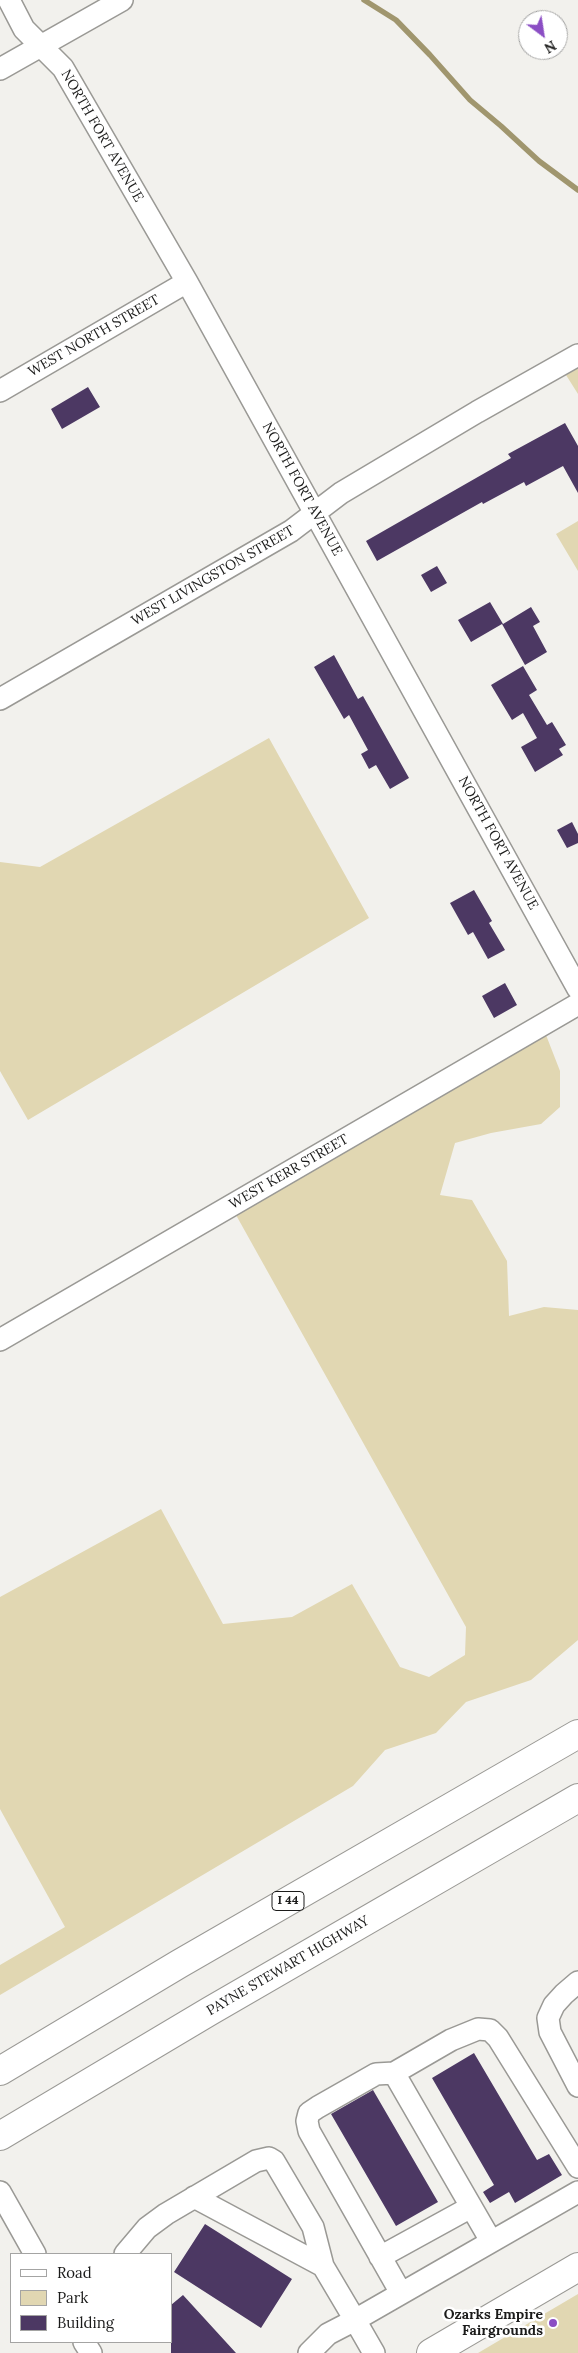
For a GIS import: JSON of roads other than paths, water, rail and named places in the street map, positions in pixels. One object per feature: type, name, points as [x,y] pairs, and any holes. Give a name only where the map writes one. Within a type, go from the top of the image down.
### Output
[{"type":"main road","name":"I 44","points":[[0,2071],[179,1964],[578,1734]]},
{"type":"main road","name":"PAYNE STEWART HIGHWAY","points":[[0,2136],[578,1798]]},
{"type":"main road","points":[[431,2353],[577,2271]]},
{"type":"street","name":"NORTH FORT AVENUE","points":[[9,0],[24,29],[63,68],[187,282],[578,989]]},
{"type":"street","points":[[0,69],[122,0]]},
{"type":"street","name":"WEST NORTH STREET","points":[[0,391],[187,282]]},
{"type":"street","name":"WEST LIVINGSTON STREET","points":[[0,699],[274,541],[316,514],[341,493],[477,412],[578,355]]},
{"type":"street","name":"WEST KERR STREET","points":[[0,1340],[578,1004]]},
{"type":"street","points":[[578,1982],[554,2005],[548,2018],[550,2032],[578,2086]]},
{"type":"street","points":[[401,2293],[309,2131],[307,2121],[309,2113],[376,2074],[394,2073],[452,2040],[478,2028],[490,2030],[498,2038],[578,2167]]},
{"type":"street","points":[[394,2073],[491,2242]]},
{"type":"street","points":[[126,2253],[147,2228],[194,2197],[256,2161],[269,2158],[274,2161],[313,2227],[323,2266],[374,2353]]},
{"type":"street","points":[[0,2192],[34,2253]]},
{"type":"street","points":[[309,2353],[328,2334],[578,2192]]},
{"type":"street","points":[[194,2197],[323,2266]]},
{"type":"street","points":[[380,2257],[471,2207]]},
{"type":"waterway","points":[[364,0],[396,20],[470,100],[539,161],[578,190]]},
{"type":"place","name":"Ozarks Empire Fairgrounds","points":[[553,2323]]}]
